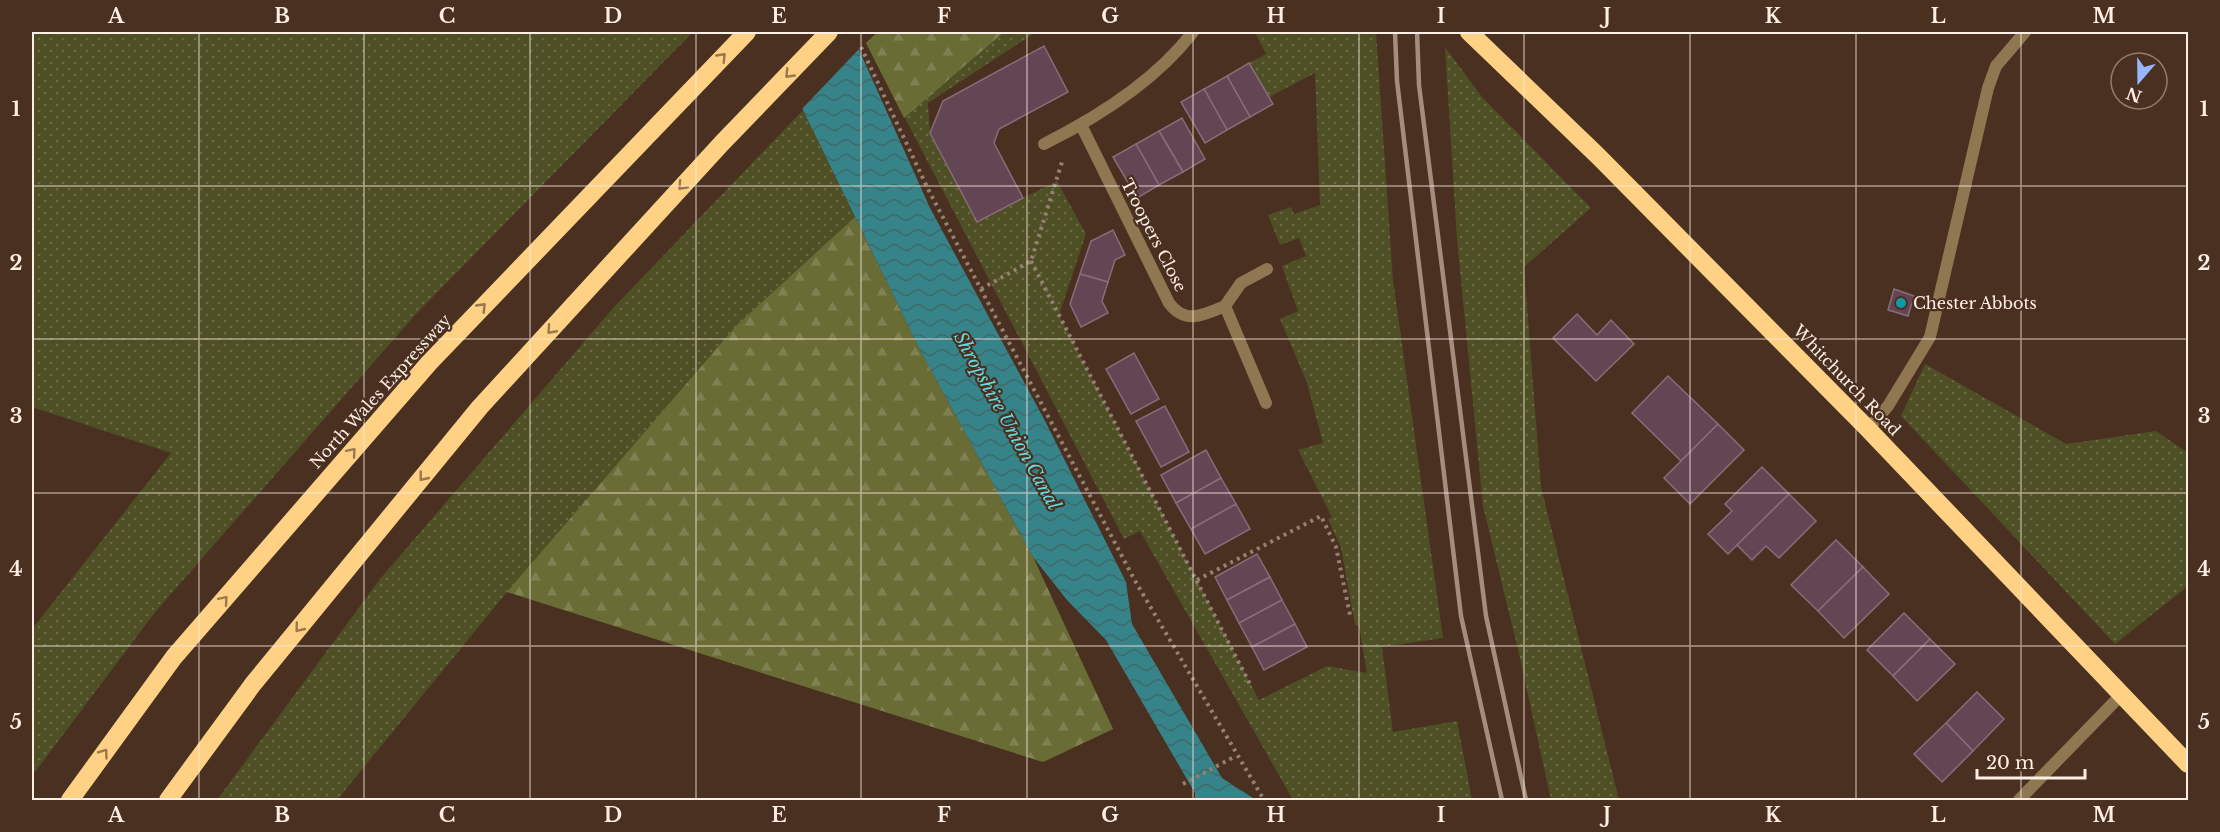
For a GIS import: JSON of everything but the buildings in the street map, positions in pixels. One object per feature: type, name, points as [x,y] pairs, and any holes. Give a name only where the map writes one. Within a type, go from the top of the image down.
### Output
[{"type":"highway","name":"North Wales Expressway","points":[[70,801],[174,657],[429,363],[747,32]]},
{"type":"highway","points":[[168,801],[253,684],[480,407],[722,143],[829,32]]},
{"type":"highway","name":"Whitchurch Road","points":[[1469,32],[1606,164],[1868,429],[2123,693],[2188,764]]},
{"type":"street","points":[[1044,144],[1076,128],[1176,54],[1193,32]]},
{"type":"street","points":[[1868,429],[1888,406],[1930,337],[1988,88],[1996,66],[2025,32]]},
{"type":"street","name":"Troopers Close","points":[[1076,128],[1175,311],[1192,317],[1225,306]]},
{"type":"street","points":[[1266,403],[1225,306],[1241,283],[1267,269]]},
{"type":"street","points":[[2019,801],[2123,693]]},
{"type":"path","points":[[861,47],[928,189],[1134,579],[1263,801]]},
{"type":"path","points":[[981,288],[1031,261],[1076,128]]},
{"type":"path","points":[[1031,261],[1251,686]]},
{"type":"path","points":[[1197,580],[1321,516],[1336,547],[1350,615]]},
{"type":"path","points":[[1183,784],[1236,756]]},
{"type":"shaded area","points":[[32,32],[693,32],[416,314],[156,611],[32,776],[32,629],[171,453],[32,407]]},
{"type":"shaded area","points":[[877,32],[1036,32],[928,103],[930,133],[977,221],[1057,181],[1086,234],[1059,315],[1259,700],[1327,666],[1367,673],[1359,626],[1355,625],[1341,548],[1328,519],[1332,517],[1298,450],[1323,443],[1307,383],[1280,319],[1298,311],[1282,266],[1306,256],[1299,238],[1280,245],[1268,215],[1291,207],[1294,214],[1320,205],[1315,73],[1269,97],[1249,63],[1266,54],[1255,32],[1376,32],[1393,280],[1443,638],[1382,647],[1393,732],[1457,721],[1472,800],[1293,800],[1140,531],[1124,539],[866,43]]},
{"type":"shaded area","points":[[1445,47],[1482,97],[1591,208],[1524,267],[1541,487],[1619,800],[1551,800],[1483,506],[1457,239]]},
{"type":"shaded area","points":[[803,110],[920,350],[1033,557],[1113,729],[1043,762],[507,592],[337,800],[217,800],[380,579],[614,307]]},
{"type":"shaded area","points":[[1925,364],[2066,444],[2156,431],[2188,453],[2188,586],[2115,644],[1901,416]]},
{"type":"green space","points":[[878,32],[1004,32],[904,118],[866,43]]},
{"type":"green space","points":[[855,217],[920,350],[1033,557],[1113,729],[1043,762],[507,592],[736,326]]},
{"type":"water","name":"Shropshire Union Canal","points":[[774,32],[851,32],[930,208],[1044,419],[1126,582],[1132,624],[1222,778],[1256,800],[1195,800],[1195,793],[1106,640],[1067,600],[1033,557],[920,350],[803,110]]},
{"type":"pier","points":[[771,32],[854,32],[860,48],[800,111]]},
{"type":"railway","points":[[1395,32],[1397,81],[1461,616],[1502,800]]},
{"type":"railway","points":[[1417,32],[1419,85],[1486,616],[1526,800]]},
{"type":"place","name":"Chester Abbots","points":[[1901,303]]}]
